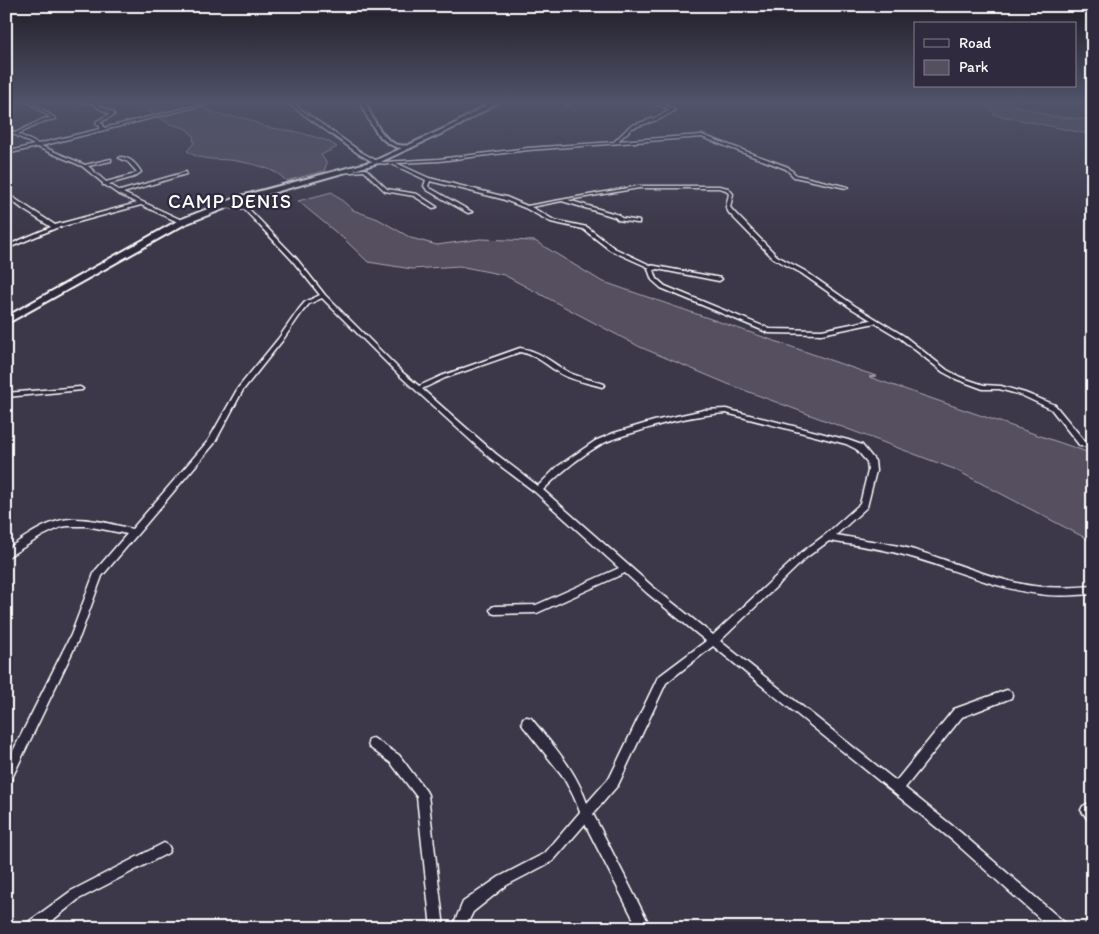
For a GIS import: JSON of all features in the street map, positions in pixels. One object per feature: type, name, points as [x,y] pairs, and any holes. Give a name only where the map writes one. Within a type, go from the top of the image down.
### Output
[{"type":"highway","points":[[6,321],[182,222],[222,206],[244,203],[376,162],[394,150],[414,145]]},
{"type":"main road","points":[[390,145],[394,150]]},
{"type":"street","points":[[6,153],[36,145],[84,166],[104,184],[119,193],[182,222]]},
{"type":"street","points":[[348,145],[376,162],[393,163],[583,145]]},
{"type":"street","points":[[726,145],[784,167],[795,176],[846,187]]},
{"type":"street","points":[[104,184],[133,176],[139,172],[134,165],[121,158]]},
{"type":"street","points":[[84,166],[110,160]]},
{"type":"street","points":[[393,163],[428,179],[504,198],[527,207],[553,221],[585,228],[612,249],[655,268],[719,279]]},
{"type":"street","points":[[340,172],[365,170],[386,190],[415,195],[435,207]]},
{"type":"street","points":[[119,193],[185,174]]},
{"type":"street","points":[[428,179],[426,186],[429,190],[455,202],[470,212]]},
{"type":"street","points":[[527,207],[630,187],[673,186],[725,189],[731,192],[728,207],[731,212],[775,258],[803,272],[902,337],[940,367],[958,378],[983,387],[999,387],[1022,394],[1053,407],[1083,444]]},
{"type":"street","points":[[6,194],[54,227]]},
{"type":"street","points":[[562,200],[617,216],[620,219],[637,222]]},
{"type":"street","points":[[6,248],[54,227],[140,202]]},
{"type":"street","points":[[244,203],[294,259],[323,296],[418,389],[493,456],[538,490],[626,569],[956,836],[1060,928]]},
{"type":"street","points":[[655,268],[651,270],[652,276],[663,287],[769,331],[822,332],[875,320]]},
{"type":"street","points":[[6,778],[75,636],[98,574],[211,442],[240,389],[280,340],[301,310],[307,303],[323,296]]},
{"type":"street","points":[[418,389],[443,377],[520,350],[542,356],[567,374],[602,385]]},
{"type":"street","points":[[7,396],[80,390]]},
{"type":"street","points":[[458,928],[468,907],[503,881],[549,857],[614,781],[662,680],[714,640],[804,554],[864,505],[872,471],[871,461],[859,447],[837,438],[726,411],[714,410],[687,415],[617,435],[586,450],[560,469],[538,490]]},
{"type":"street","points":[[6,555],[28,540],[61,524],[89,524],[133,532]]},
{"type":"street","points":[[828,536],[904,552],[989,581],[1033,591],[1058,593],[1093,590]]},
{"type":"street","points":[[494,610],[537,609],[626,569]]},
{"type":"street","points":[[897,789],[958,713],[1007,695]]},
{"type":"street","points":[[527,722],[572,778],[586,813],[645,928]]},
{"type":"street","points":[[374,743],[395,759],[422,795],[438,928]]},
{"type":"street","points":[[32,928],[75,894],[164,849]]},
{"type":"green space","points":[[193,145],[333,145],[337,147],[321,155],[327,163],[324,171],[286,181],[276,173],[256,165],[198,157],[187,151]]},
{"type":"green space","points":[[332,192],[353,210],[378,219],[411,238],[437,245],[480,239],[535,241],[601,281],[876,376],[869,377],[1093,454],[1093,542],[954,469],[728,384],[640,347],[504,275],[459,266],[412,269],[368,262],[344,239],[298,201]]},
{"type":"district","name":"CAMP DENIS","points":[[230,201]]}]
